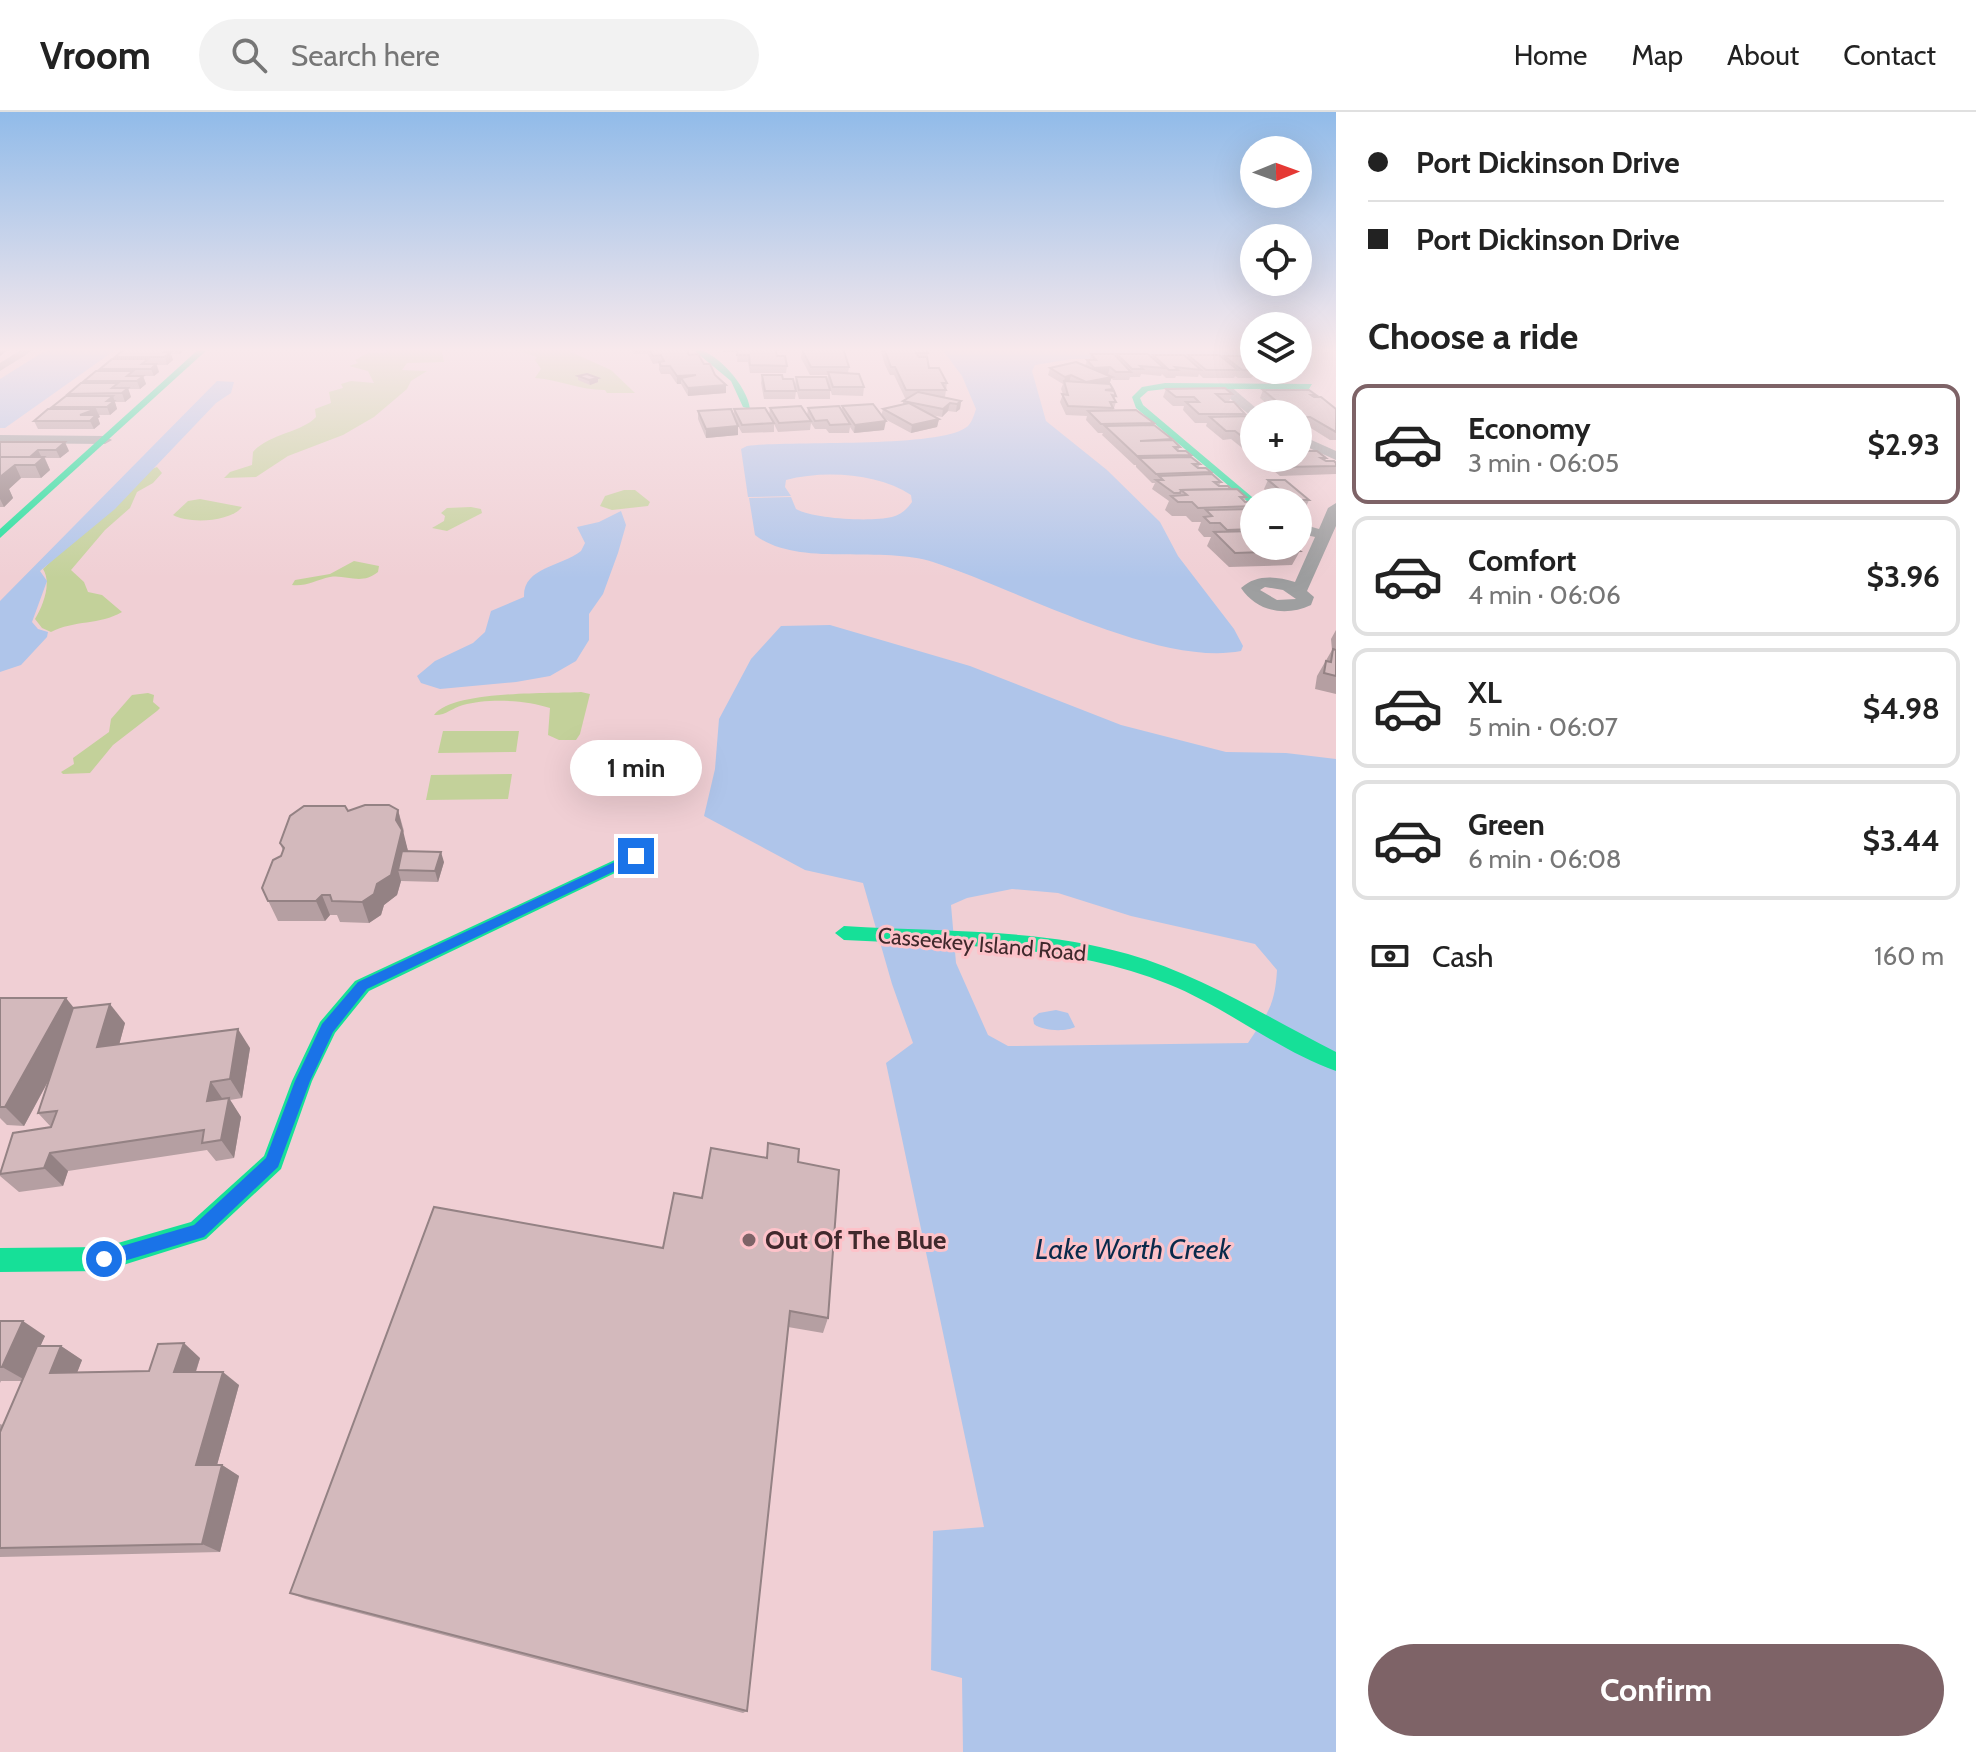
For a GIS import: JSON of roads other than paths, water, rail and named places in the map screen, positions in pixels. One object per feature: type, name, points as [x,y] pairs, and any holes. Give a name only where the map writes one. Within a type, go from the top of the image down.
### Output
[{"type":"street","points":[[0,535],[122,425]]},
{"type":"street","points":[[1161,425],[1240,492]]},
{"type":"street","points":[[0,439],[105,440]]},
{"type":"street","points":[[1312,445],[1336,456]]},
{"type":"street","points":[[1296,589],[1301,587],[1336,508]]},
{"type":"street","points":[[1312,532],[1324,535]]},
{"type":"street","points":[[0,1260],[104,1259],[198,1231],[273,1162],[302,1081],[327,1028],[362,986],[636,856]]},
{"type":"street","name":"Casseekey Island Road","points":[[844,933],[1076,950],[1125,960],[1179,980],[1336,1062]]},
{"type":"water","points":[[174,425],[195,425],[115,509],[40,571],[47,581],[32,622],[38,629],[48,632],[47,637],[21,665],[0,672],[0,601]]},
{"type":"water","points":[[969,425],[1050,425],[1107,470],[1160,522],[1178,556],[1234,629],[1243,646],[1241,651],[1207,653],[1170,648],[1129,637],[933,562],[889,555],[793,551],[755,535],[749,498],[791,497],[796,509],[816,515],[883,519],[906,509],[912,502],[911,495],[867,478],[817,475],[786,480],[785,487],[791,496],[748,497],[741,449],[768,444],[898,441],[953,433]]},
{"type":"water","points":[[621,511],[626,525],[618,553],[603,594],[589,614],[589,640],[576,661],[550,676],[516,682],[440,689],[421,683],[417,676],[435,661],[473,643],[485,632],[491,611],[524,597],[525,587],[536,573],[581,551],[585,543],[577,527],[599,522]]},
{"type":"water","name":"Lake Worth Creek","points":[[830,625],[970,666],[1121,725],[1226,752],[1286,753],[1336,759],[1336,1752],[963,1752],[962,1678],[931,1670],[933,1531],[984,1527],[886,1063],[913,1043],[892,984],[863,883],[805,870],[704,816],[715,769],[719,719],[751,659],[781,626]],"holes":[[[1012,889],[1058,893],[1131,916],[1255,944],[1277,970],[1269,1009],[1248,1043],[1008,1046],[988,1035],[956,963],[951,905],[967,898]]]},
{"type":"water","points":[[1056,1010],[1068,1013],[1075,1027],[1054,1030],[1034,1024],[1033,1018],[1039,1013]]},
{"type":"place","name":"Out Of The Blue","points":[[749,1240]]}]
